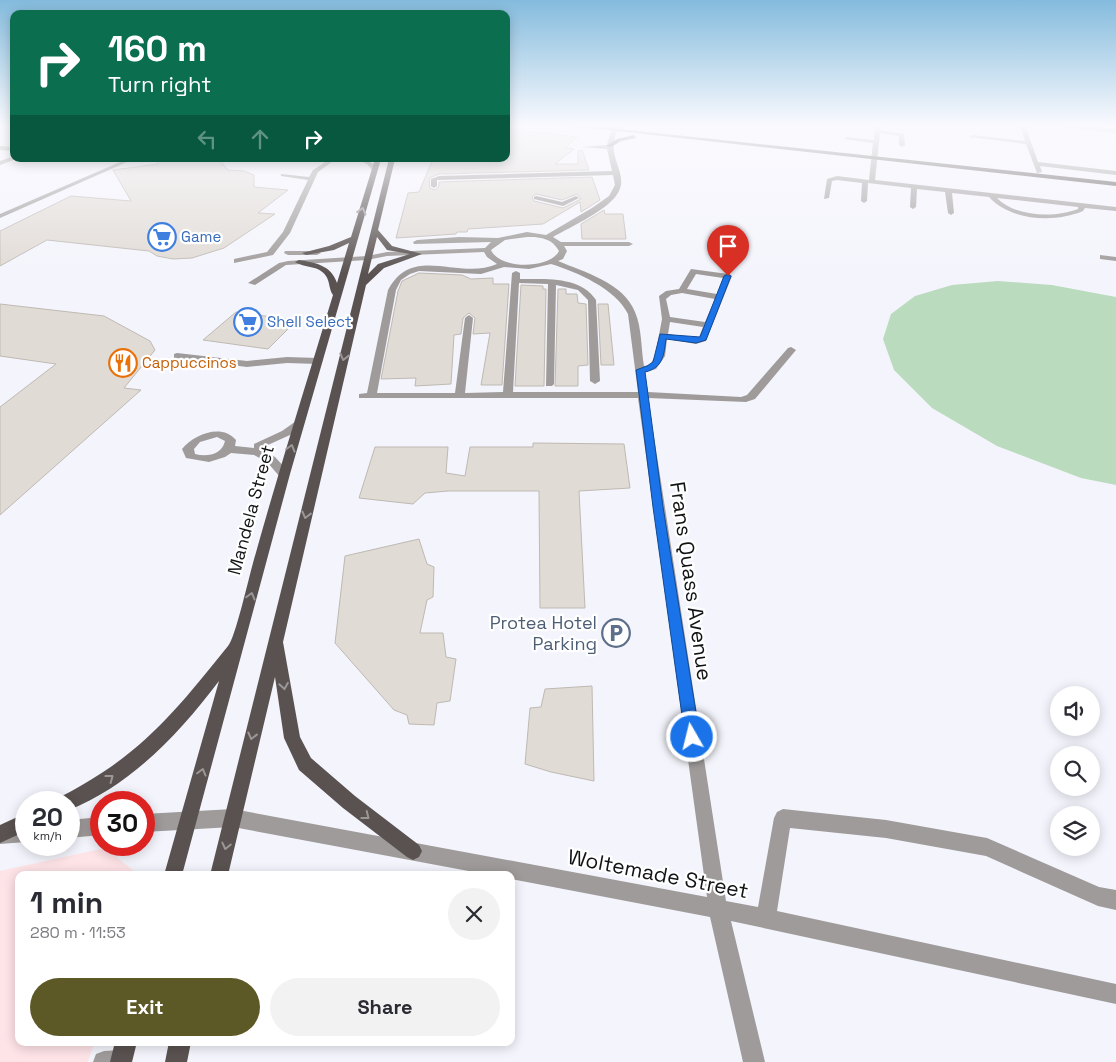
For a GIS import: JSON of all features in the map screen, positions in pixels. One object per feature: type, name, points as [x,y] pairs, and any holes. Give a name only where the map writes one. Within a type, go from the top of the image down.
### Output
[{"type":"main road","name":"Mandela Street","points":[[175,871],[284,474],[374,175]]},
{"type":"main road","points":[[220,871],[388,175]]},
{"type":"main road","points":[[1045,175],[1116,182]]},
{"type":"main road","points":[[375,230],[390,248],[418,254]]},
{"type":"main road","points":[[306,253],[332,248],[354,238]]},
{"type":"main road","points":[[361,285],[382,266],[418,254]]},
{"type":"main road","points":[[299,262],[329,271],[333,278],[336,295]]},
{"type":"main road","points":[[276,637],[292,738],[305,764],[349,802],[413,851]]},
{"type":"main road","points":[[80,797],[94,791],[158,742],[214,678],[238,643]]},
{"type":"main road","points":[[0,834],[15,827]]},
{"type":"main road","points":[[176,1062],[179,1046]]},
{"type":"street","points":[[0,216],[96,175]]},
{"type":"street","points":[[313,175],[286,233],[269,253],[237,261],[258,265],[252,283],[285,264],[299,262],[348,256],[487,250]]},
{"type":"street","points":[[434,186],[434,179],[439,178],[559,175]]},
{"type":"street","points":[[547,237],[612,197],[617,190],[614,175]]},
{"type":"street","points":[[864,201],[870,175]]},
{"type":"street","points":[[283,176],[310,180]]},
{"type":"street","points":[[826,198],[831,178],[1116,210]]},
{"type":"street","points":[[913,208],[914,186]]},
{"type":"street","points":[[948,190],[951,213]]},
{"type":"street","points":[[991,195],[998,203],[1014,209],[1046,216],[1075,214],[1081,210],[1082,205]]},
{"type":"street","points":[[536,198],[565,204],[576,198]]},
{"type":"street","points":[[286,233],[287,253],[348,256]]},
{"type":"street","points":[[417,242],[459,239],[497,240],[515,235],[547,237],[559,244],[563,251],[560,257],[552,262],[535,266],[516,266],[492,259],[487,250]]},
{"type":"street","points":[[487,250],[497,240]]},
{"type":"street","points":[[559,244],[629,244]]},
{"type":"street","points":[[1104,257],[1116,259]]},
{"type":"street","name":"Frans Quass Avenue","points":[[552,262],[608,287],[626,302],[632,314],[659,517],[718,909],[754,1062]]},
{"type":"street","points":[[504,264],[481,272],[446,268],[418,269],[407,272],[395,280],[367,396],[643,395],[742,400],[751,397],[791,350]]},
{"type":"street","points":[[508,395],[516,266]]},
{"type":"street","points":[[662,336],[700,341],[704,339],[728,276],[705,271],[693,271],[682,291]]},
{"type":"street","points":[[516,281],[552,282],[580,289],[590,295],[592,300],[595,381]]},
{"type":"street","points":[[549,384],[552,282]]},
{"type":"street","points":[[640,370],[650,368],[660,356],[666,319],[662,298],[670,293],[682,291],[719,297]]},
{"type":"street","points":[[460,395],[469,318]]},
{"type":"street","points":[[666,319],[708,326]]},
{"type":"street","points":[[177,356],[247,364],[287,360],[318,361]]},
{"type":"street","points":[[258,446],[286,433],[299,422]]},
{"type":"street","points":[[228,449],[252,451],[269,456],[284,474]]},
{"type":"street","name":"Woltemade Street","points":[[155,822],[233,818],[766,918],[1116,994]]},
{"type":"street","points":[[766,918],[783,818],[886,829],[987,847],[1098,896],[1116,900]]},
{"type":"street","points":[[0,834],[15,833]]},
{"type":"shaded area","points":[[90,851],[90,856],[115,856],[134,871],[15,871],[15,1046],[93,1046],[88,1062],[0,1062],[0,871],[68,856],[80,856],[80,853]]},
{"type":"green space","points":[[998,281],[1052,285],[1116,297],[1116,485],[1081,478],[997,446],[932,408],[894,370],[883,339],[891,314],[915,296],[952,285]]},
{"type":"building","points":[[116,175],[253,175],[254,187],[288,190],[258,213],[275,214],[224,248],[192,258],[173,259],[157,256],[149,251],[47,240],[0,266],[0,231],[71,196],[131,201]]},
{"type":"building","points":[[426,175],[438,175],[429,178],[430,188],[435,190],[439,186],[439,182],[592,177],[600,200],[581,212],[580,202],[543,224],[468,229],[467,232],[457,232],[456,234],[396,238],[408,193],[419,192]],"holes":[[[536,194],[562,200],[577,194],[581,199],[563,208],[534,201],[532,197]]]},
{"type":"building","points":[[604,210],[605,214],[623,214],[626,239],[582,239],[581,224]]},
{"type":"building","points":[[419,273],[462,275],[471,279],[493,278],[493,284],[509,284],[502,385],[481,385],[490,333],[473,334],[475,318],[469,313],[463,318],[461,334],[454,335],[451,384],[415,386],[416,378],[381,379],[398,291],[402,281]]},
{"type":"building","points":[[521,285],[543,286],[543,289],[546,289],[544,386],[515,386]]},
{"type":"building","points":[[558,289],[566,289],[566,294],[577,294],[578,303],[586,304],[588,365],[578,366],[578,386],[555,386]]},
{"type":"building","points":[[0,304],[104,316],[150,341],[155,350],[124,388],[141,390],[0,515],[0,407],[56,364],[0,356]]},
{"type":"building","points":[[598,304],[608,304],[614,365],[601,365]]},
{"type":"building","points":[[236,312],[297,320],[268,349],[203,340]]},
{"type":"building","points":[[533,443],[624,444],[630,488],[579,491],[585,608],[540,608],[539,491],[448,491],[425,493],[413,504],[359,498],[375,447],[448,447],[446,473],[465,476],[470,447],[533,447]]},
{"type":"building","points":[[419,539],[427,564],[434,567],[433,597],[427,600],[420,633],[443,633],[446,657],[456,659],[450,701],[437,703],[434,725],[409,724],[407,715],[394,710],[335,643],[345,556]]},
{"type":"building","points":[[592,686],[594,781],[551,772],[525,764],[530,708],[541,707],[545,689]]},
{"type":"place","name":"Game","points":[[162,237]]},
{"type":"place","name":"Shell Select","points":[[248,322]]},
{"type":"place","name":"Cappuccinos","points":[[123,363]]},
{"type":"place","name":"Protea Hotel Parking","points":[[616,633]]},
{"type":"route","points":[[692,737],[640,370],[653,367],[656,363],[660,356],[662,336],[696,341],[704,339],[728,276]]}]
